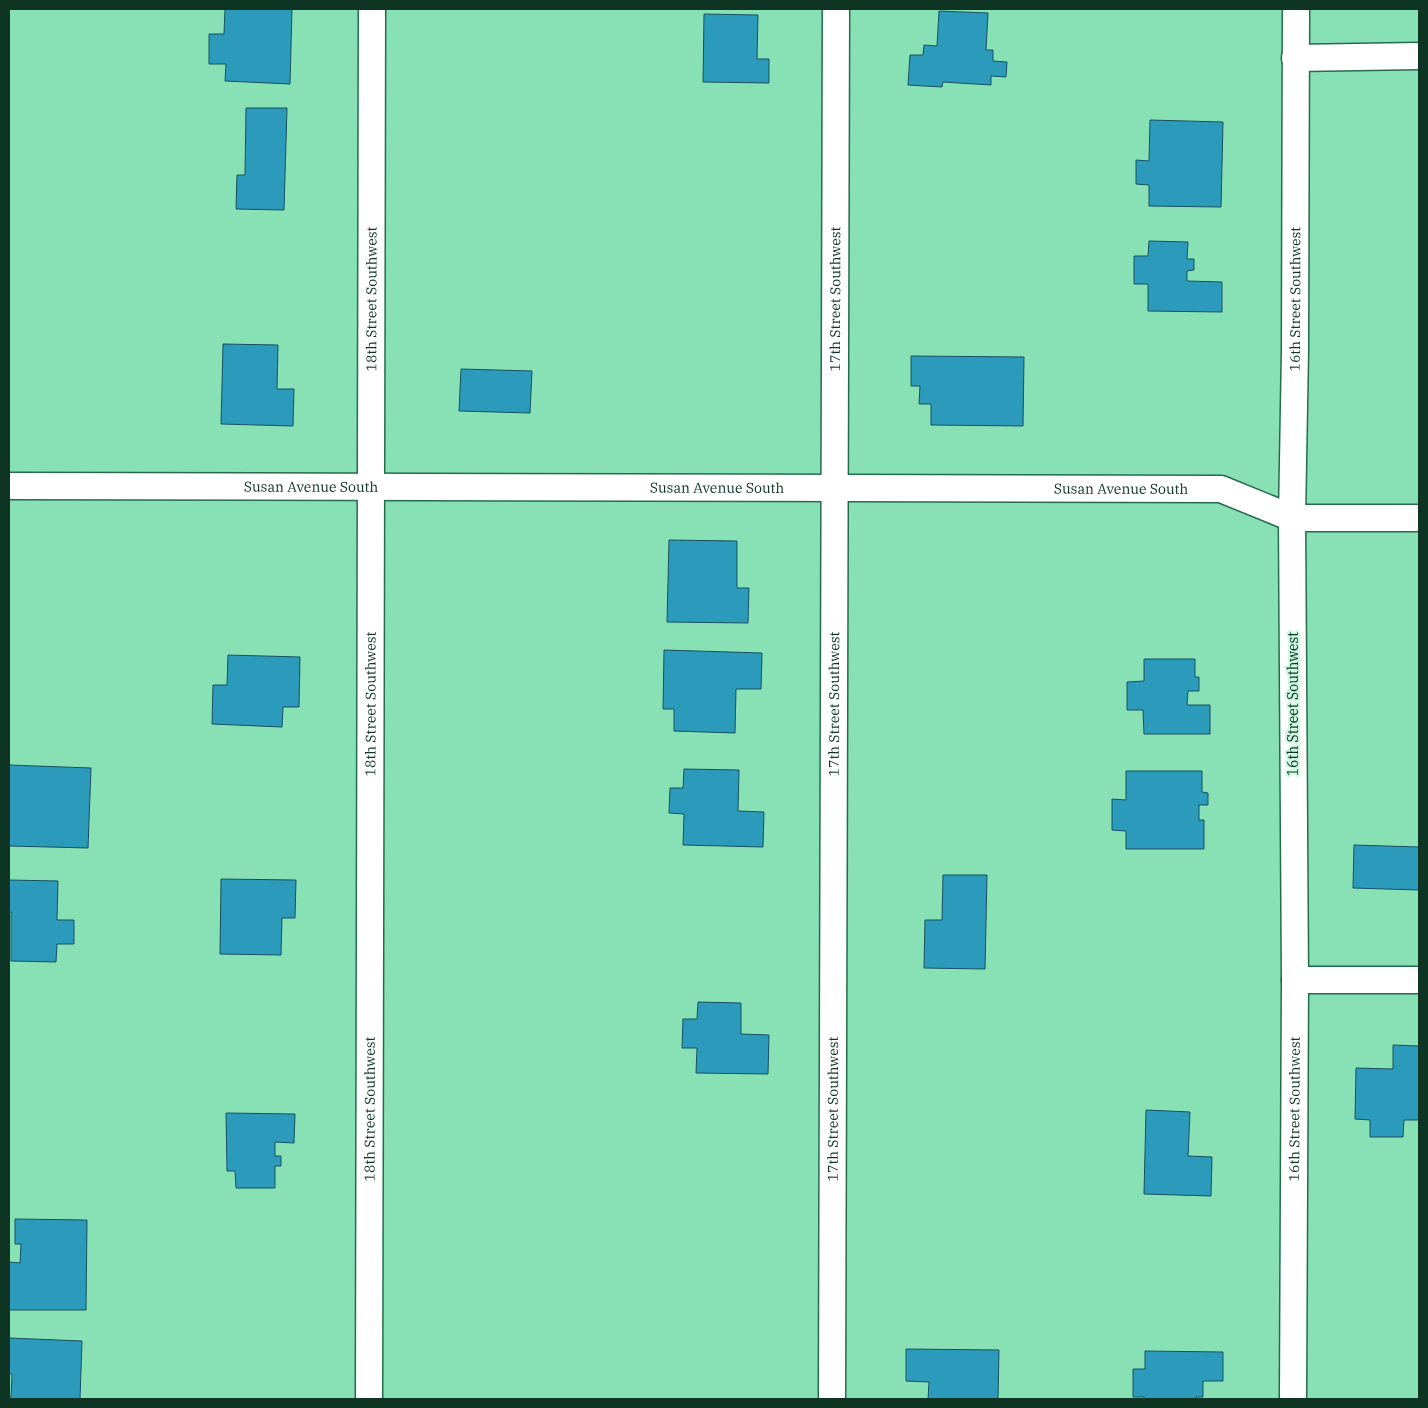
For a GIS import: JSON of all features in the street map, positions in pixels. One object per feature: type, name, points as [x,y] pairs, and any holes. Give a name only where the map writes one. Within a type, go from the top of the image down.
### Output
[{"type":"street","name":"18th Street Southwest","points":[[369,1399],[372,9]]},
{"type":"street","name":"17th Street Southwest","points":[[832,1399],[836,9]]},
{"type":"street","name":"16th Street Southwest","points":[[1293,1399],[1295,980],[1292,518],[1295,351],[1296,9]]},
{"type":"street","points":[[1296,58],[1419,56]]},
{"type":"street","name":"Susan Avenue South","points":[[9,486],[1221,488],[1292,518],[1419,518]]},
{"type":"street","points":[[1295,980],[1419,980]]},
{"type":"building","points":[[225,9],[292,9],[290,84],[225,81],[226,64],[209,64],[209,34],[224,34]]},
{"type":"building","points":[[939,11],[988,13],[986,50],[993,50],[993,61],[1007,62],[1006,77],[991,76],[991,85],[943,82],[942,87],[908,85],[910,55],[923,55],[924,45],[937,46]]},
{"type":"building","points":[[704,14],[758,15],[757,59],[769,59],[769,83],[703,82]]},
{"type":"building","points":[[246,108],[287,108],[284,210],[236,209],[237,175],[245,175]]},
{"type":"building","points":[[1150,120],[1223,122],[1221,207],[1149,206],[1149,185],[1136,184],[1136,160],[1149,161]]},
{"type":"building","points":[[1149,241],[1188,242],[1187,259],[1194,259],[1194,270],[1187,271],[1187,281],[1222,282],[1222,312],[1148,311],[1148,284],[1134,284],[1134,256],[1148,256]]},
{"type":"building","points":[[223,344],[278,345],[277,389],[294,389],[293,426],[221,424]]},
{"type":"building","points":[[911,356],[1024,357],[1023,426],[931,425],[931,404],[919,404],[920,386],[911,386]]},
{"type":"building","points":[[461,369],[532,371],[530,413],[459,411]]},
{"type":"building","points":[[669,540],[737,541],[737,588],[749,588],[748,623],[667,622]]},
{"type":"building","points":[[664,650],[762,653],[761,689],[736,689],[735,733],[674,731],[674,709],[663,709]]},
{"type":"building","points":[[228,655],[300,657],[299,707],[283,707],[282,727],[212,724],[213,685],[227,685]]},
{"type":"building","points":[[1144,659],[1195,659],[1195,677],[1199,677],[1199,691],[1188,691],[1187,705],[1210,705],[1210,734],[1144,734],[1143,710],[1127,710],[1127,682],[1144,681]]},
{"type":"building","points":[[9,765],[91,768],[88,848],[9,846]]},
{"type":"building","points":[[684,769],[739,770],[738,811],[764,812],[763,847],[683,845],[684,814],[669,813],[670,788],[683,788]]},
{"type":"building","points":[[1126,771],[1202,771],[1202,792],[1208,793],[1208,805],[1199,805],[1199,820],[1204,820],[1204,849],[1126,849],[1126,831],[1112,830],[1112,799],[1126,800]]},
{"type":"building","points":[[1354,845],[1419,847],[1419,890],[1353,888]]},
{"type":"building","points":[[943,875],[987,875],[985,969],[924,968],[925,920],[942,920]]},
{"type":"building","points":[[221,879],[296,880],[295,918],[282,918],[281,955],[220,954]]},
{"type":"building","points":[[9,880],[58,881],[57,920],[74,920],[74,944],[57,944],[56,962],[11,961]]},
{"type":"building","points":[[698,1002],[741,1003],[741,1034],[769,1035],[768,1074],[696,1073],[697,1048],[682,1048],[683,1019],[697,1019]]},
{"type":"building","points":[[1393,1045],[1419,1046],[1419,1120],[1404,1120],[1403,1137],[1370,1137],[1370,1120],[1355,1119],[1356,1068],[1393,1069]]},
{"type":"building","points":[[1146,1110],[1190,1112],[1188,1156],[1212,1157],[1211,1196],[1144,1194]]},
{"type":"building","points":[[226,1113],[295,1114],[294,1143],[275,1142],[275,1156],[281,1156],[281,1166],[275,1166],[275,1188],[236,1188],[235,1171],[227,1171]]},
{"type":"building","points":[[15,1219],[87,1220],[86,1310],[9,1310],[9,1262],[20,1263],[21,1244],[15,1244]]},
{"type":"building","points":[[9,1338],[82,1341],[80,1399],[9,1399],[11,1397],[12,1374],[9,1374]]},
{"type":"building","points":[[906,1349],[999,1350],[998,1399],[928,1399],[929,1382],[906,1381]]},
{"type":"building","points":[[1145,1351],[1223,1352],[1223,1381],[1203,1381],[1203,1397],[1196,1397],[1198,1399],[1144,1399],[1144,1397],[1133,1397],[1133,1369],[1145,1369]]}]
